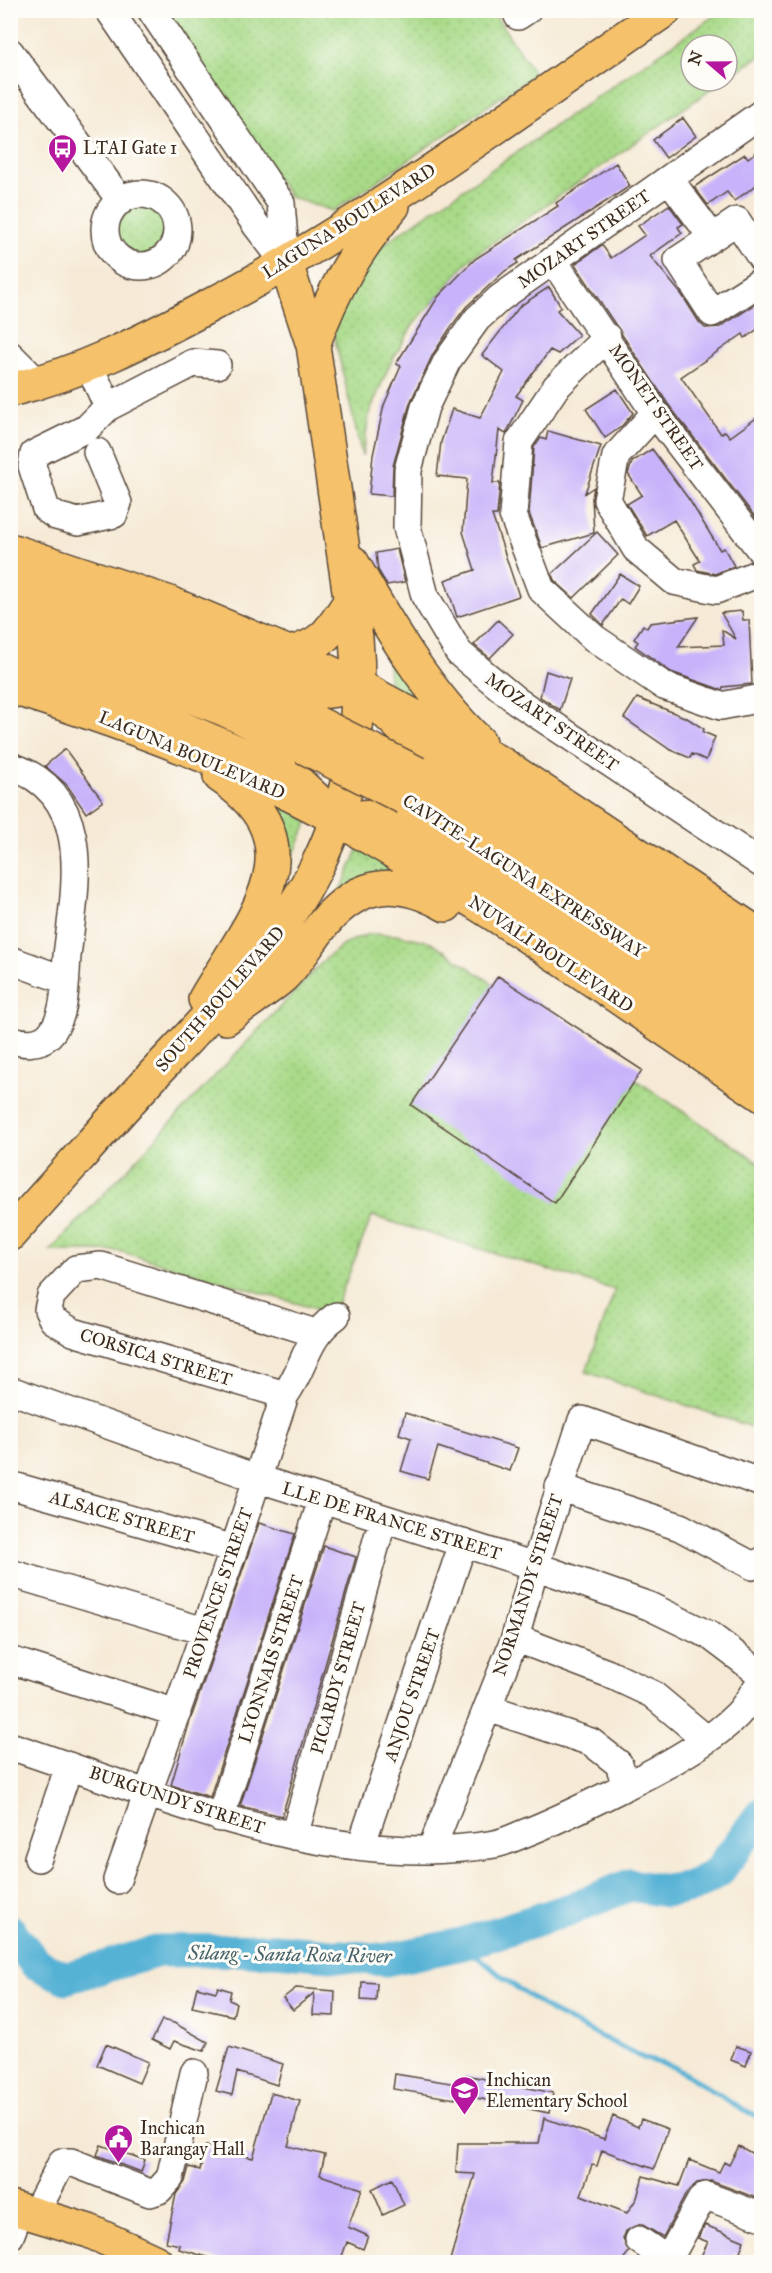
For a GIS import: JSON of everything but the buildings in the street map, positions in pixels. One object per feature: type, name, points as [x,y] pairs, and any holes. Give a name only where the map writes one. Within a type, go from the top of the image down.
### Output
[{"type":"main road","name":"LAGUNA BOULEVARD","points":[[24,387],[89,365],[142,342],[286,264],[414,182],[665,10]]},
{"type":"main road","points":[[313,345],[335,288],[348,265],[414,182]]},
{"type":"main road","name":"SOUTH BOULEVARD","points":[[10,1234],[173,1055],[275,938],[315,873],[337,819],[352,756],[360,687],[345,549],[313,345],[286,264]]},
{"type":"main road","points":[[345,549],[408,657],[427,684],[502,764]]},
{"type":"main road","points":[[10,550],[131,588],[289,653],[360,687],[502,764],[762,937]]},
{"type":"main road","points":[[10,576],[169,630],[221,650],[315,693],[360,687]]},
{"type":"main road","points":[[289,653],[305,650],[322,640],[351,600]]},
{"type":"main road","name":"CAVITE–LAGUNA EXPRESSWAY","points":[[10,602],[134,643],[411,786],[488,815],[762,998]]},
{"type":"main road","name":"CAVITE–LAGUNA EXPRESSWAY","points":[[10,631],[224,709],[311,735]]},
{"type":"main road","points":[[10,664],[128,705],[289,774],[337,819],[373,816],[534,914],[762,1065]]},
{"type":"main road","name":"LAGUNA BOULEVARD","points":[[10,687],[170,742],[337,819]]},
{"type":"main road","points":[[360,687],[414,740],[506,793],[762,968]]},
{"type":"main road","points":[[170,742],[248,798],[268,828],[273,852],[273,866],[264,894],[173,1055]]},
{"type":"main road","name":"CAVITE–LAGUNA EXPRESSWAY","points":[[411,786],[484,845],[762,1031]]},
{"type":"main road","name":"NUVALI BOULEVARD","points":[[337,819],[448,886],[762,1095]]},
{"type":"main road","points":[[173,1055],[282,977],[326,920],[364,893],[382,887],[402,886],[419,891],[513,948],[589,979]]},
{"type":"main road","points":[[19,2217],[89,2230],[156,2262]]},
{"type":"street","points":[[109,10],[161,88],[286,264]]},
{"type":"street","points":[[151,10],[281,203],[286,264]]},
{"type":"street","points":[[10,52],[121,201]]},
{"type":"street","name":"MOZART STREET","points":[[762,113],[500,298],[477,319],[447,361],[424,407],[408,470],[407,527],[425,596],[459,653],[517,702],[762,864]]},
{"type":"street","points":[[670,180],[712,237]]},
{"type":"street","points":[[762,259],[737,221],[678,260],[712,313],[762,280]]},
{"type":"street","name":"MONET STREET","points":[[553,260],[607,337],[655,413],[762,552]]},
{"type":"street","points":[[607,337],[556,387],[519,442],[513,514],[541,589],[594,638],[664,686],[721,706],[762,698]]},
{"type":"street","points":[[10,355],[24,387]]},
{"type":"street","points":[[97,452],[118,503],[114,513],[78,522],[56,516],[46,509],[32,465],[34,454],[87,428],[108,407],[193,363],[217,365]]},
{"type":"street","points":[[89,365],[108,407]]},
{"type":"street","points":[[655,413],[616,456],[608,500],[636,549],[674,581],[716,590],[762,572]]},
{"type":"street","points":[[10,766],[44,784],[59,804],[72,832],[77,862],[62,1009],[49,1035],[36,1042],[20,1043],[10,1039]]},
{"type":"street","points":[[10,960],[65,980]]},
{"type":"street","name":"CORSICA STREET","points":[[285,1395],[73,1332],[53,1320],[48,1310],[51,1296],[76,1269],[101,1266],[315,1334]]},
{"type":"street","name":"PROVENCE STREET","points":[[117,1880],[234,1549],[285,1395],[298,1378],[315,1334],[336,1316]]},
{"type":"street","name":"LLE DE FRANCE STREET","points":[[10,1390],[256,1478],[535,1566],[649,1606],[709,1635],[762,1675]]},
{"type":"street","name":"NORMANDY STREET","points":[[431,1850],[515,1638],[559,1486],[582,1420],[762,1483]]},
{"type":"street","name":"ALSACE STREET","points":[[10,1485],[234,1549]]},
{"type":"street","points":[[559,1486],[680,1527],[753,1566],[762,1561]]},
{"type":"street","name":"LYONNAIS STREET","points":[[220,1818],[322,1500]]},
{"type":"street","name":"PICARDY STREET","points":[[294,1836],[382,1519]]},
{"type":"street","name":"ANJOU STREET","points":[[361,1846],[463,1543]]},
{"type":"street","points":[[10,1573],[204,1631]]},
{"type":"street","points":[[515,1638],[607,1673],[652,1694],[705,1738]]},
{"type":"street","points":[[10,1660],[177,1713]]},
{"type":"street","name":"BURGUNDY STREET","points":[[10,1746],[148,1791],[220,1818],[294,1836],[361,1846],[431,1850],[497,1844],[556,1821],[626,1786],[663,1766],[738,1713],[762,1680]]},
{"type":"street","points":[[488,1708],[591,1742],[619,1764],[626,1786]]},
{"type":"street","points":[[38,1858],[69,1766]]},
{"type":"street","points":[[19,2217],[62,2162],[70,2162],[150,2193],[159,2190],[170,2178],[194,2073]]},
{"type":"street","points":[[639,2240],[668,2261],[701,2200],[706,2196],[760,2216]]},
{"type":"green space","points":[[161,11],[492,11],[535,74],[333,211],[290,197]]},
{"type":"green space","points":[[721,11],[761,11],[761,55],[739,70],[739,33],[689,33]]},
{"type":"green space","points":[[679,40],[679,93],[706,93],[472,257],[413,325],[390,364],[370,411],[362,456],[334,335],[337,309],[371,253]]},
{"type":"green space","points":[[140,204],[150,206],[159,212],[165,221],[167,231],[165,241],[159,250],[150,256],[140,258],[130,256],[121,250],[115,241],[113,231],[115,221],[121,212],[130,206]]},
{"type":"green space","points":[[385,629],[453,725],[390,691]]},
{"type":"green space","points":[[250,790],[309,819],[294,854],[281,874]]},
{"type":"green space","points":[[359,847],[430,886],[330,907],[344,883]]},
{"type":"green space","points":[[369,934],[399,935],[431,942],[761,1164],[761,1430],[586,1372],[615,1290],[372,1216],[333,1314],[119,1251],[50,1251],[326,958],[346,943]]},
{"type":"waterway","name":"Silang - Santa Rosa River","points":[[10,1931],[35,1963],[66,1978],[159,1951],[275,1950],[385,1960],[462,1944],[568,1910],[630,1885],[666,1891],[692,1887],[718,1872],[762,1813]]},
{"type":"waterway","points":[[462,1944],[506,1980],[552,2012],[645,2059],[674,2067],[744,2110],[762,2118]]},
{"type":"place","name":"LTAI Gate 1","points":[[62,174]]},
{"type":"place","name":"Inchican Elementary School","points":[[465,2116]]},
{"type":"place","name":"Inchican Barangay Hall","points":[[119,2164]]}]
